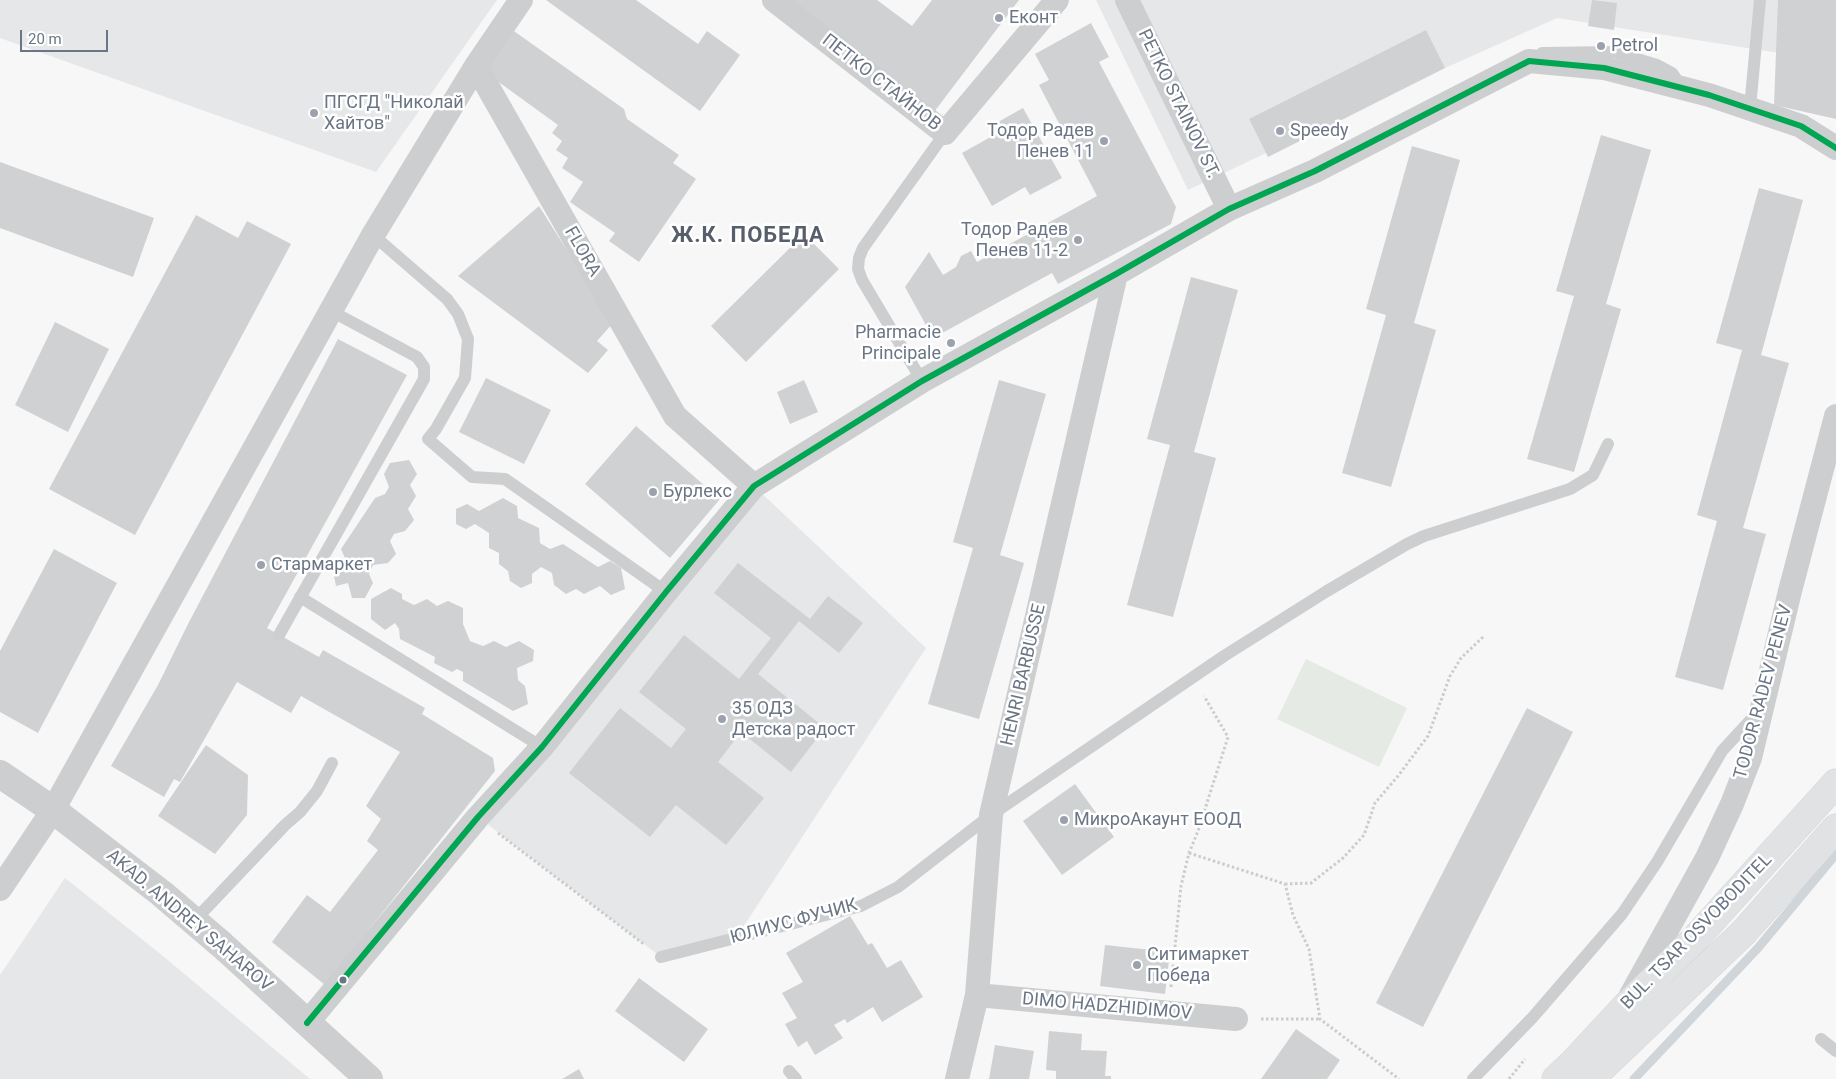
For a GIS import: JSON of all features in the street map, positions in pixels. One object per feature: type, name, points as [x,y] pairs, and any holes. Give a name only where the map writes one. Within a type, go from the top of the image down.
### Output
[{"type":"main road","name":"BUL. TSAR OSVOBODITEL","points":[[1556,1079],[1573,1064],[1625,1007],[1693,941],[1836,783]]},
{"type":"main road","name":"BUL. TSAR OSVOBODITEL","points":[[1590,1079],[1744,932],[1836,828]]},
{"type":"street","points":[[0,889],[53,810],[373,235],[476,66],[521,0]]},
{"type":"street","name":"ПЕТКО СТАЙНОВ","points":[[774,0],[945,133],[1057,0]]},
{"type":"street","name":"PETKO STAINOV ST.","points":[[1127,0],[1228,209]]},
{"type":"street","points":[[307,1023],[478,818],[542,747],[754,486],[922,381],[1116,274],[1228,209],[1314,170],[1529,62],[1604,68],[1683,88],[1750,108],[1801,126],[1836,148]]},
{"type":"street","name":"FLORA","points":[[476,66],[675,416],[754,486]]},
{"type":"street","name":"HENRI BARBUSSE","points":[[956,1079],[977,995],[991,815],[1116,274]]},
{"type":"street","name":"TODOR RADEV PENEV","points":[[1625,1007],[1707,858],[1732,804],[1750,758],[1836,416]]},
{"type":"street","name":"AKAD. ANDREY SAHAROV","points":[[0,774],[53,810],[194,921],[369,1079]]},
{"type":"street","name":"DIMO HADZHIDIMOV","points":[[977,995],[1236,1019]]},
{"type":"lane","points":[[1750,108],[1760,0]]},
{"type":"lane","points":[[922,381],[862,280],[858,269],[859,258],[863,248],[945,133]]},
{"type":"lane","points":[[373,235],[447,299],[458,314],[468,339],[465,378],[436,429],[428,439],[472,477],[505,479],[666,592]]},
{"type":"lane","points":[[279,635],[424,379],[424,367],[417,357],[331,311]]},
{"type":"lane","name":"ЮЛИУС ФУЧИК","points":[[661,957],[861,906],[898,887],[991,815],[1192,678],[1327,591],[1424,536],[1570,489],[1593,475],[1608,444]]},
{"type":"lane","points":[[300,597],[542,747]]},
{"type":"lane","points":[[1473,1079],[1533,1017],[1622,914],[1657,862],[1722,751],[1761,710]]},
{"type":"lane","points":[[194,921],[300,812],[316,791],[332,763]]},
{"type":"lane","points":[[1821,1040],[1836,1052]]},
{"type":"path","points":[[1189,853],[1285,884],[1311,884],[1344,858],[1364,835],[1375,803],[1428,736],[1450,676],[1461,658],[1483,637]]},
{"type":"path","points":[[1168,1013],[1180,886],[1228,736],[1192,678]]},
{"type":"path","points":[[478,818],[661,957]]},
{"type":"path","points":[[1285,884],[1293,916],[1309,949],[1320,1019]]},
{"type":"path","points":[[1236,1019],[1320,1019],[1399,1079]]},
{"type":"shaded area","name":"ПГСГД \"Николай Хайтов\"","points":[[0,0],[497,0],[376,172],[0,38]]},
{"type":"shaded area","points":[[1096,0],[1836,0],[1836,62],[1557,18],[1445,68],[1188,190]]},
{"type":"shaded area","name":"35 ОДЗ Детска радост","points":[[754,486],[926,648],[736,938],[661,957],[478,817]]},
{"type":"shaded area","points":[[1306,659],[1407,708],[1379,767],[1277,719]]},
{"type":"shaded area","points":[[65,878],[163,956],[310,1079],[0,1079],[0,975]]},
{"type":"building","points":[[546,0],[636,0],[698,44],[707,31],[740,55],[700,111]]},
{"type":"building","points":[[789,0],[877,0],[912,26],[932,0],[1019,0],[934,112]]},
{"type":"building","points":[[1592,0],[1617,3],[1614,30],[1588,26]]},
{"type":"building","points":[[1778,0],[1836,0],[1836,119],[1774,105]]},
{"type":"building","points":[[1091,23],[1109,57],[1099,62],[1176,207],[1171,224],[1058,284],[1052,273],[933,338],[905,287],[929,252],[943,275],[956,267],[961,256],[971,251],[977,262],[1097,196],[1039,85],[1049,80],[1035,54]]},
{"type":"building","points":[[511,29],[624,109],[627,119],[679,155],[673,163],[696,179],[639,262],[609,241],[615,233],[570,202],[583,182],[562,168],[568,158],[556,150],[562,141],[552,133],[558,125],[482,70]]},
{"type":"building","points":[[1426,30],[1445,68],[1268,157],[1249,119]]},
{"type":"building","points":[[1023,108],[1062,178],[1030,195],[1025,187],[992,206],[962,153],[996,134],[991,126]]},
{"type":"building","points":[[1601,135],[1651,150],[1606,304],[1621,309],[1574,472],[1527,459],[1574,296],[1556,291]]},
{"type":"building","points":[[1412,146],[1460,160],[1414,323],[1436,330],[1391,487],[1342,473],[1386,315],[1366,309]]},
{"type":"building","points":[[0,162],[154,218],[133,277],[0,228]]},
{"type":"building","points":[[1759,188],[1803,200],[1761,355],[1789,363],[1743,528],[1766,534],[1723,690],[1675,677],[1717,521],[1697,515],[1742,350],[1716,343]]},
{"type":"building","points":[[539,206],[613,323],[597,341],[608,350],[588,373],[458,276]]},
{"type":"building","points":[[196,215],[238,238],[247,221],[291,244],[135,535],[49,489]]},
{"type":"building","points":[[804,234],[839,269],[746,362],[711,326]]},
{"type":"building","points":[[1191,277],[1238,290],[1194,452],[1216,458],[1173,617],[1127,605],[1170,445],[1147,439]]},
{"type":"building","points":[[55,322],[109,349],[68,432],[15,405]]},
{"type":"building","points":[[338,339],[407,375],[267,628],[319,657],[323,650],[425,708],[422,714],[493,758],[495,771],[325,985],[272,942],[307,895],[330,912],[378,850],[367,841],[381,819],[366,806],[400,752],[301,696],[291,713],[237,682],[180,782],[174,779],[164,797],[111,766],[158,685],[188,624]]},
{"type":"building","points":[[486,378],[551,410],[524,464],[459,432]]},
{"type":"building","points":[[804,380],[818,412],[790,424],[777,392]]},
{"type":"building","points":[[999,380],[1046,394],[1000,555],[1024,563],[979,719],[928,704],[973,548],[953,542]]},
{"type":"building","name":"Бурлекс","points":[[636,426],[720,499],[670,558],[585,484]]},
{"type":"building","points":[[409,460],[417,474],[410,485],[416,496],[408,509],[414,520],[405,531],[394,534],[390,541],[396,554],[388,563],[373,565],[369,574],[373,583],[365,598],[352,598],[348,583],[336,586],[333,571],[338,560],[345,558],[341,549],[375,498],[385,494],[389,487],[384,474],[390,463]]},
{"type":"building","points":[[503,498],[517,506],[518,518],[539,528],[540,543],[550,549],[563,544],[598,567],[610,561],[621,568],[625,589],[611,595],[600,586],[584,594],[576,589],[566,594],[554,585],[552,573],[541,567],[532,574],[532,583],[521,588],[510,581],[508,571],[499,564],[499,553],[489,548],[489,533],[475,524],[466,529],[456,524],[456,509],[467,504],[479,511]]},
{"type":"building","points":[[54,549],[117,583],[38,733],[0,712],[0,651]]},
{"type":"building","points":[[738,563],[810,619],[828,596],[863,623],[839,653],[799,621],[758,674],[825,728],[791,772],[741,732],[718,762],[764,798],[726,845],[676,805],[650,837],[569,773],[620,708],[671,748],[686,729],[639,692],[684,635],[739,679],[771,638],[714,593]]},
{"type":"building","points":[[391,588],[402,594],[402,599],[414,605],[427,599],[437,606],[448,601],[463,608],[463,624],[470,641],[483,646],[494,641],[506,647],[519,641],[534,650],[533,661],[517,668],[518,680],[525,686],[528,704],[513,711],[463,681],[463,672],[457,669],[452,672],[434,663],[435,657],[400,639],[399,629],[395,623],[385,630],[371,619],[371,599]]},
{"type":"building","points":[[1527,708],[1573,732],[1423,1027],[1376,1003]]},
{"type":"building","points":[[206,745],[248,775],[247,815],[215,854],[158,816]]},
{"type":"building","points":[[1075,784],[1114,837],[1062,875],[1023,821]]},
{"type":"building","points":[[850,916],[868,945],[872,943],[887,968],[901,960],[923,997],[882,1022],[873,1007],[847,1023],[845,1019],[834,1025],[843,1038],[815,1055],[807,1041],[798,1047],[785,1024],[797,1018],[782,993],[803,982],[786,953]]},
{"type":"building","points":[[1105,945],[1170,952],[1165,994],[1100,986]]},
{"type":"building","points":[[639,978],[708,1029],[684,1062],[615,1011]]},
{"type":"building","points":[[1296,1029],[1340,1060],[1327,1079],[1261,1079]]},
{"type":"building","points":[[1049,1031],[1082,1034],[1081,1050],[1107,1051],[1105,1076],[1111,1076],[1111,1079],[1056,1079],[1056,1071],[1046,1070]]},
{"type":"building","points":[[995,1045],[1034,1051],[1029,1079],[989,1079]]},
{"type":"building","points":[[579,1069],[584,1079],[562,1079]]},
{"type":"waterway","points":[[1634,1079],[1758,948],[1836,854]]},
{"type":"transit line","points":[[307,1023],[478,817],[542,747],[754,486],[922,381],[1229,209],[1315,171],[1529,61],[1604,68],[1709,95],[1801,126],[1836,148]]},
{"type":"place","name":"Еконт","points":[[999,18]]},
{"type":"place","name":"Petrol","points":[[1601,46]]},
{"type":"place","name":"ПГСГД \"Николай Хайтов\"","points":[[314,113]]},
{"type":"place","name":"Speedy","points":[[1280,131]]},
{"type":"place","name":"Тодор Радев Пенев 11","points":[[1104,141]]},
{"type":"place","name":"Тодор Радев Пенев 11-2","points":[[1078,240]]},
{"type":"place","name":"Pharmacie Principale","points":[[951,343]]},
{"type":"place","name":"Бурлекс","points":[[653,492]]},
{"type":"place","name":"Стармаркет","points":[[261,565]]},
{"type":"place","name":"35 ОДЗ Детска радост","points":[[722,719]]},
{"type":"place","name":"МикроАкаунт ЕООД","points":[[1064,820]]},
{"type":"place","name":"Ситимаркет Победа","points":[[1137,965]]},
{"type":"district","name":"Ж.К. ПОБЕДА","points":[[748,236]]}]
